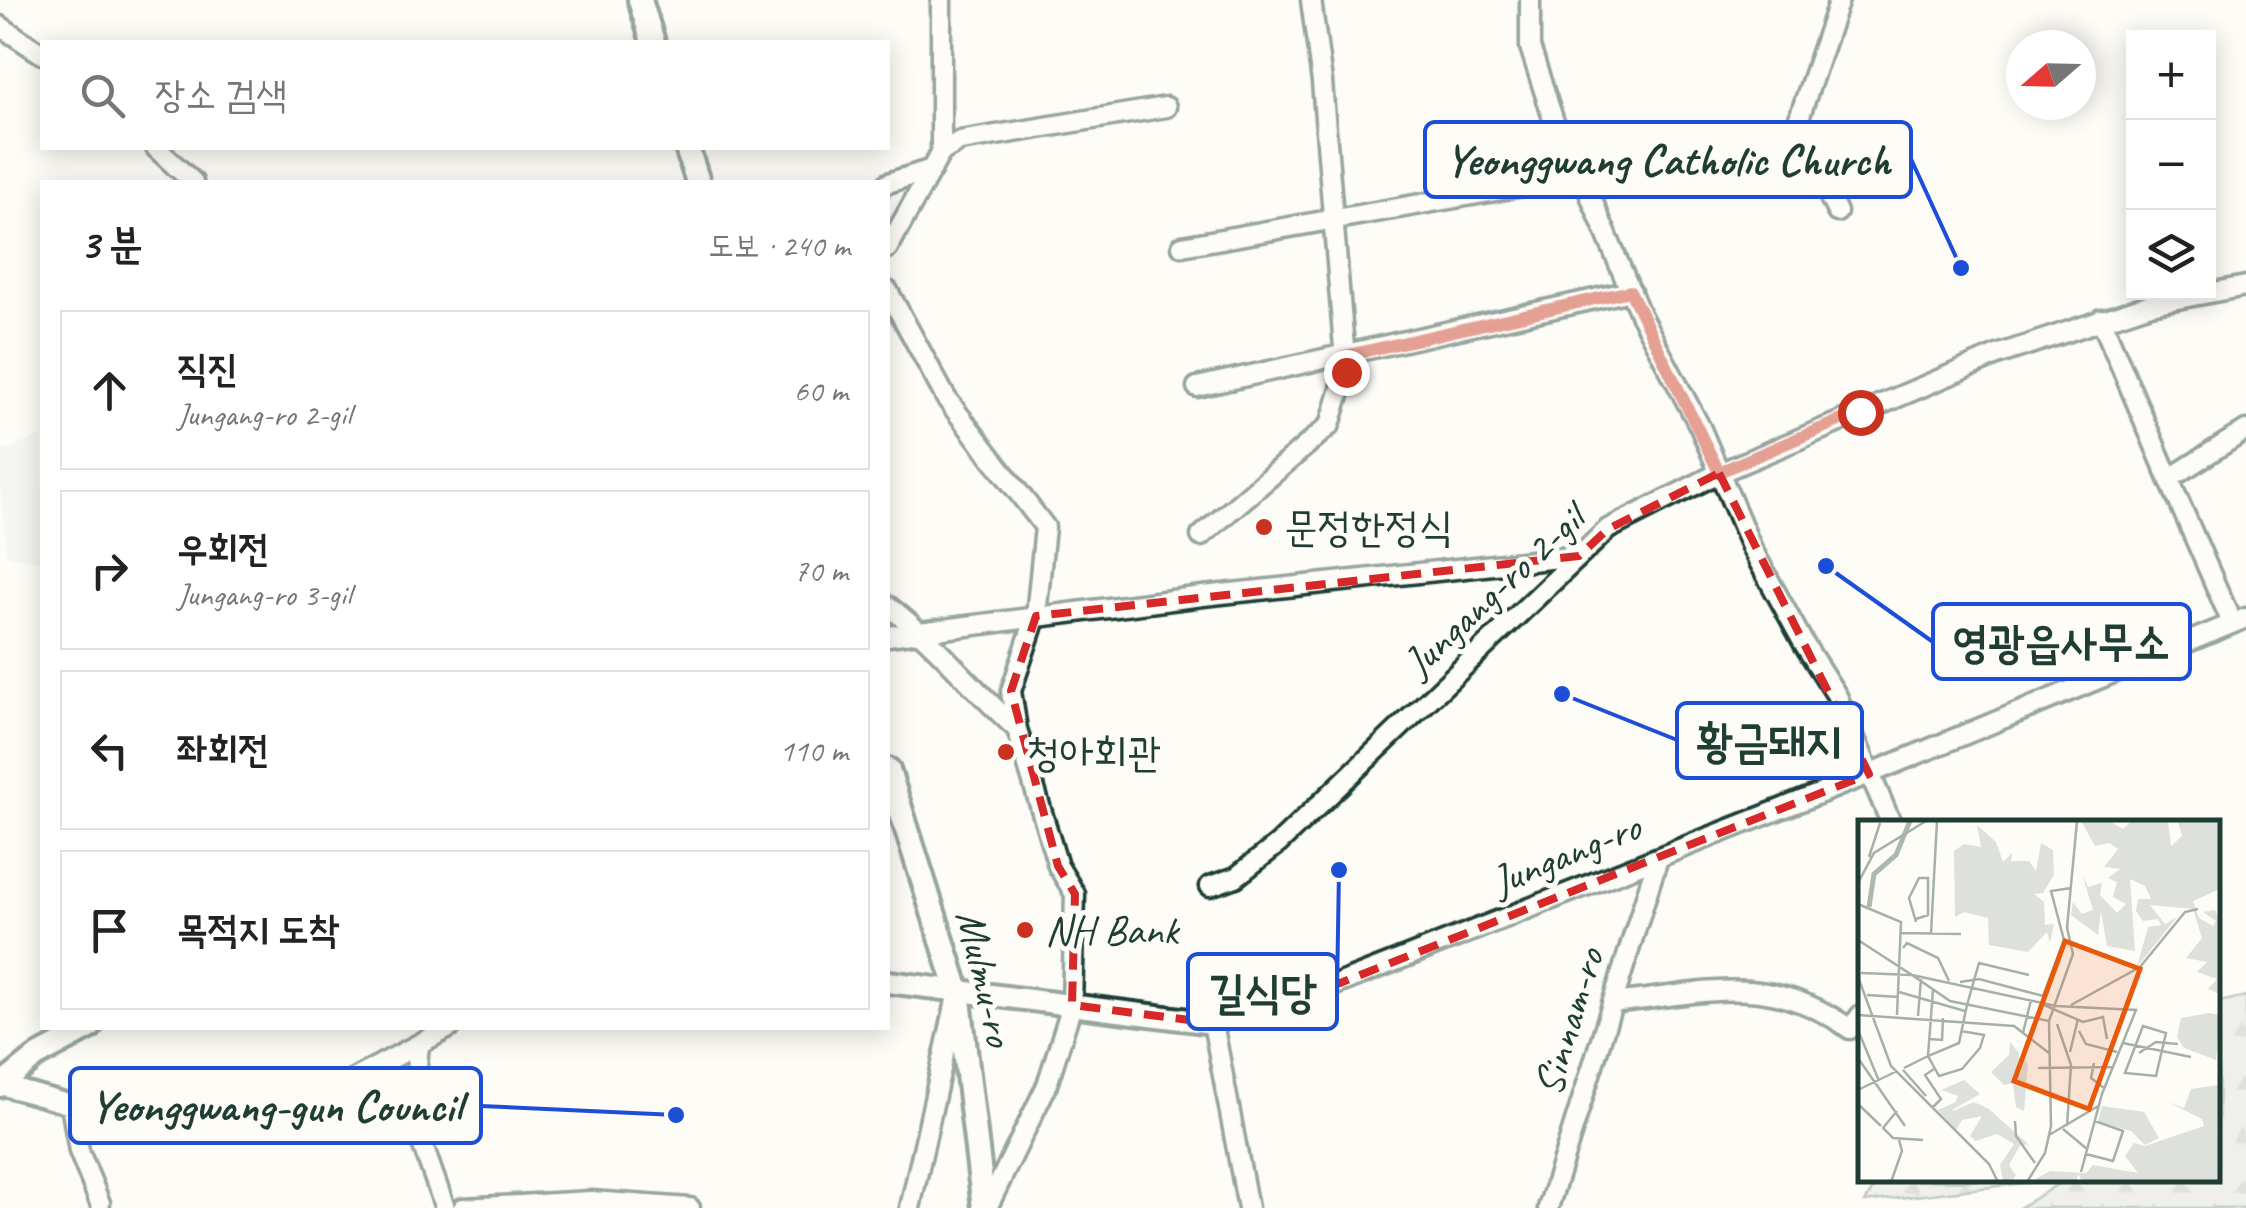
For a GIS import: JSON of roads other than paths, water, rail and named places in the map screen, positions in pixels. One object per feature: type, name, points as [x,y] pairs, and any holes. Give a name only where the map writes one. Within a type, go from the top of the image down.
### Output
[{"type":"main road","points":[[640,0],[652,40]]},
{"type":"main road","points":[[688,150],[697,180]]},
{"type":"main road","name":"Mulmu-ro","points":[[890,781],[896,815],[958,991],[985,1208]]},
{"type":"street","points":[[890,244],[937,160],[941,0]]},
{"type":"street","points":[[1201,536],[1330,425],[1346,372],[1322,82],[1311,0]]},
{"type":"street","points":[[1530,0],[1530,47],[1556,125],[1752,549],[1804,644],[1838,696],[1890,820]]},
{"type":"street","points":[[1836,212],[1796,127],[1838,0]]},
{"type":"street","points":[[0,26],[40,53]]},
{"type":"street","points":[[890,182],[937,160],[960,141],[1166,107]]},
{"type":"street","points":[[1182,246],[1579,173],[1686,144],[1796,127]]},
{"type":"street","points":[[158,150],[191,180]]},
{"type":"street","name":"Jungang-ro 2-gil","points":[[1210,886],[1236,877],[1278,844],[1608,528],[1719,472],[1997,355],[2151,304],[2246,286]]},
{"type":"street","points":[[1197,388],[1630,291]]},
{"type":"street","points":[[890,295],[946,398],[1045,527],[1036,616],[1011,691],[1017,729],[1058,866],[1075,894],[1072,1005],[1047,1084],[985,1208]]},
{"type":"street","points":[[2101,319],[2168,480],[2239,620]]},
{"type":"street","points":[[2168,480],[2246,430]]},
{"type":"street","points":[[890,636],[1579,556]]},
{"type":"street","points":[[890,607],[922,631],[980,696],[1017,729]]},
{"type":"street","name":"Jungang-ro","points":[[890,982],[1214,1023],[1307,996],[1658,858],[2239,620]]},
{"type":"street","name":"Sinnam-ro","points":[[1548,1208],[1658,858]]},
{"type":"street","points":[[1612,1004],[1749,989],[1792,997],[1823,1010],[1850,1029],[1858,1019]]},
{"type":"street","points":[[910,1208],[958,991]]},
{"type":"street","points":[[1214,1023],[1248,1208]]},
{"type":"street","points":[[0,1086],[36,1057],[86,1030]]},
{"type":"street","points":[[0,1086],[96,1112],[236,1088],[340,1086],[445,1030]]},
{"type":"street","points":[[419,1045],[412,1115],[445,1208]]},
{"type":"street","points":[[71,1105],[79,1152],[98,1206]]},
{"type":"street","points":[[463,1208],[592,1201],[690,1208]]},
{"type":"place","name":"Yeonggwang Catholic Church","points":[[1961,268]]},
{"type":"place","name":"문정한정식","points":[[1264,527]]},
{"type":"place","name":"영광읍사무소","points":[[1826,566]]},
{"type":"place","name":"황금돼지","points":[[1562,694]]},
{"type":"place","name":"청아회관","points":[[1006,752]]},
{"type":"place","name":"길식당","points":[[1339,870]]},
{"type":"place","name":"NH Bank","points":[[1025,930]]},
{"type":"place","name":"Yeonggwang-gun Council","points":[[676,1115]]}]
